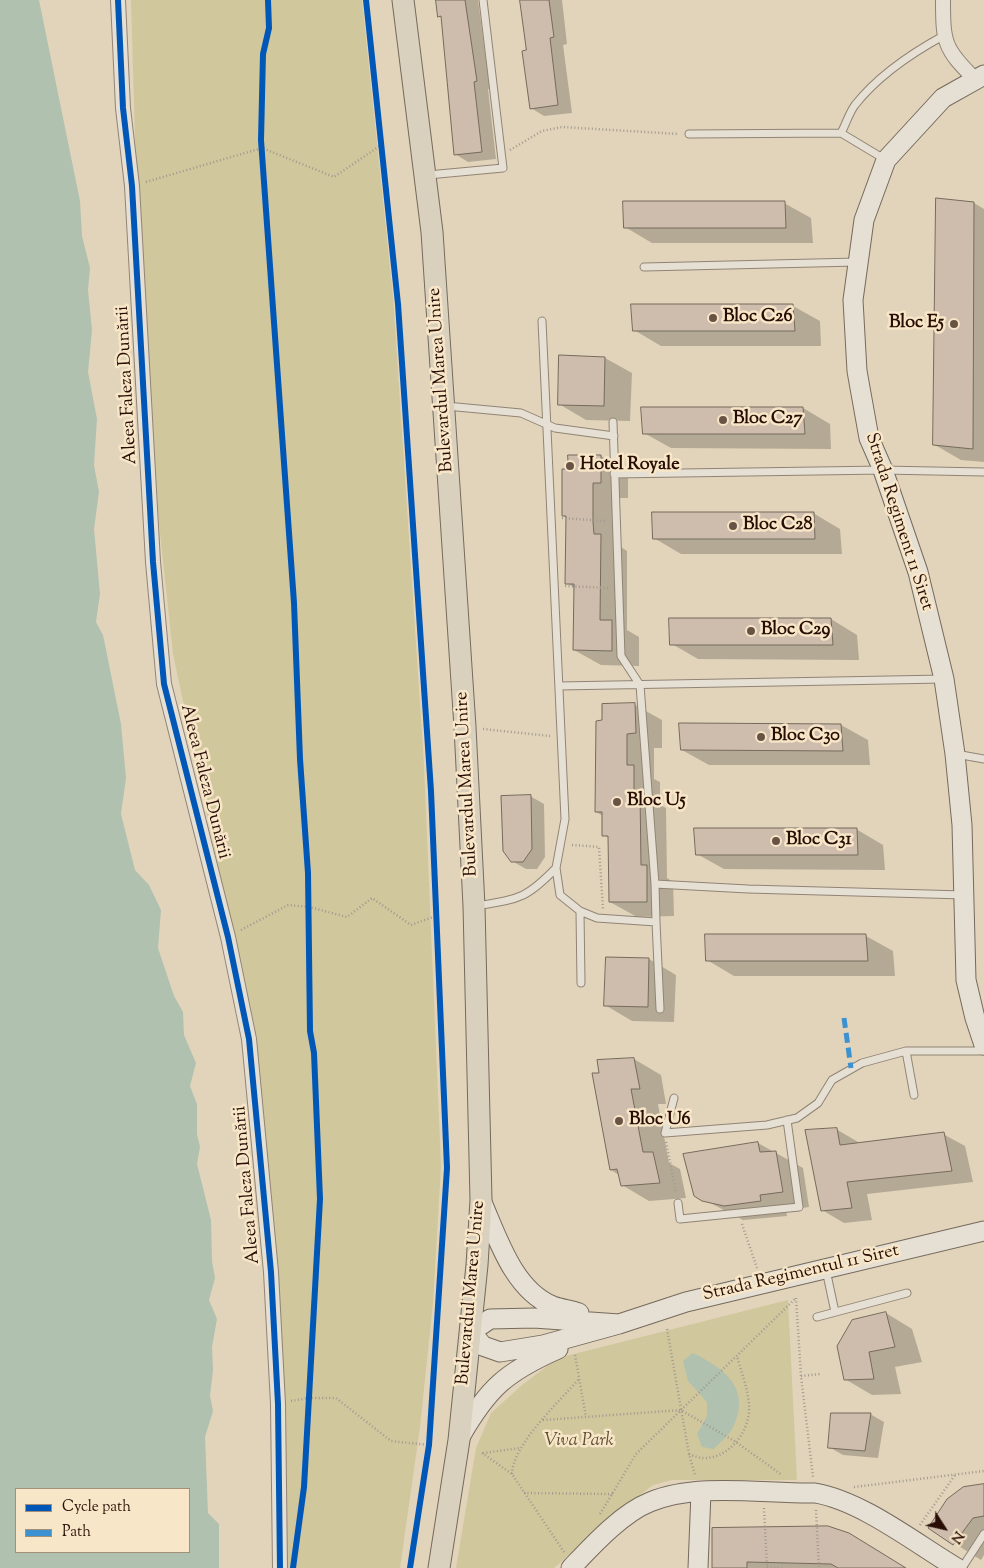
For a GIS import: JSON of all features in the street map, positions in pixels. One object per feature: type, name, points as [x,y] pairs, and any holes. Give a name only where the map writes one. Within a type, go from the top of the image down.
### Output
[{"type":"main road","name":"Bulevardul Marea Unire","points":[[403,0],[426,175],[444,406],[465,727],[474,906],[480,1200],[477,1264],[458,1440],[439,1568]]},
{"type":"street","name":"Aleea Faleza Dunării","points":[[118,0],[123,108],[132,186],[153,562],[164,684],[228,937],[249,1039],[271,1272],[278,1404],[280,1568]]},
{"type":"street","points":[[943,0],[943,36],[950,52],[979,77]]},
{"type":"street","name":"Strada Regiment 11 Siret","points":[[979,77],[943,98],[886,160],[864,220],[853,300],[857,371],[869,438],[883,470],[918,572],[944,679],[955,754],[962,825],[966,980],[974,1018],[984,1045]]},
{"type":"street","points":[[480,1200],[510,1263],[529,1290],[552,1305],[619,1324]]},
{"type":"street","name":"Strada Regimentul 11 Siret","points":[[619,1324],[686,1302],[761,1282],[826,1269],[984,1231]]},
{"type":"street","points":[[534,1318],[619,1324],[543,1345],[500,1352],[483,1346],[470,1332],[490,1319],[534,1318]]},
{"type":"street","points":[[458,1440],[479,1405],[520,1366],[619,1324]]},
{"type":"street","points":[[698,1568],[701,1492]]},
{"type":"street","points":[[573,1566],[636,1509],[666,1497],[701,1492],[763,1492],[823,1494],[856,1506],[957,1568]]},
{"type":"lane","points":[[426,175],[503,168],[503,154],[483,0]]},
{"type":"lane","points":[[841,133],[855,106],[882,78],[923,47],[943,36]]},
{"type":"lane","points":[[689,134],[841,133],[886,160]]},
{"type":"lane","points":[[644,267],[858,262]]},
{"type":"lane","points":[[542,321],[565,819],[556,868],[560,895],[580,911],[597,918],[656,922]]},
{"type":"lane","points":[[444,406],[521,413],[570,432],[614,436]]},
{"type":"lane","points":[[614,422],[615,521],[621,656],[640,685],[655,884],[660,1009]]},
{"type":"lane","points":[[614,474],[651,475],[883,470],[984,472]]},
{"type":"lane","points":[[559,686],[944,679]]},
{"type":"lane","points":[[955,754],[984,759]]},
{"type":"lane","points":[[474,906],[516,899],[536,888],[556,868]]},
{"type":"lane","points":[[655,884],[748,889],[964,895]]},
{"type":"lane","points":[[580,911],[581,983]]},
{"type":"lane","points":[[674,1098],[665,1134],[766,1125],[796,1118],[818,1103],[832,1080],[862,1063],[906,1051],[984,1051]]},
{"type":"lane","points":[[906,1051],[914,1095]]},
{"type":"lane","points":[[678,1203],[680,1219],[799,1207],[787,1120]]},
{"type":"lane","points":[[826,1269],[835,1312]]},
{"type":"lane","points":[[817,1317],[907,1293]]},
{"type":"lane","points":[[962,1568],[984,1534]]},
{"type":"path","points":[[503,154],[542,130],[562,127],[689,134]]},
{"type":"path","points":[[261,140],[262,158]]},
{"type":"path","points":[[132,186],[262,148],[334,177],[381,145]]},
{"type":"path","points":[[558,518],[615,521]]},
{"type":"path","points":[[562,586],[618,588]]},
{"type":"path","points":[[465,727],[551,736]]},
{"type":"path","points":[[561,844],[599,847],[604,918]]},
{"type":"path","points":[[228,937],[288,905],[309,907],[347,917],[372,898],[411,925],[436,916]]},
{"type":"path","points":[[309,899],[310,916]]},
{"type":"path","points":[[665,1134],[678,1203]]},
{"type":"path","points":[[743,1226],[761,1282]]},
{"type":"path","points":[[599,1515],[636,1454],[796,1298],[801,1376],[823,1494],[819,1568]]},
{"type":"path","points":[[667,1329],[689,1454],[701,1492]]},
{"type":"path","points":[[575,1355],[586,1418]]},
{"type":"path","points":[[689,1454],[703,1458],[713,1456],[736,1442],[747,1423],[749,1404],[737,1356]]},
{"type":"path","points":[[801,1376],[820,1374]]},
{"type":"path","points":[[512,1474],[512,1464],[521,1448],[579,1379]]},
{"type":"path","points":[[308,1406],[309,1389]]},
{"type":"path","points":[[278,1404],[308,1398],[336,1398],[391,1441],[429,1445]]},
{"type":"path","points":[[543,1420],[681,1410],[736,1442],[782,1476]]},
{"type":"path","points":[[521,1448],[482,1453],[512,1474],[573,1566]]},
{"type":"path","points":[[823,1494],[846,1488],[984,1471]]},
{"type":"path","points":[[910,1540],[955,1475]]},
{"type":"path","points":[[524,1492],[613,1494]]},
{"type":"path","points":[[763,1492],[767,1568],[782,1568]]},
{"type":"green space","points":[[131,0],[362,0],[393,296],[424,765],[441,1166],[433,1303],[420,1427],[400,1568],[280,1568],[282,1492],[241,975],[173,654],[159,523],[136,172]]},
{"type":"green space","name":"Viva Park","points":[[788,1300],[797,1480],[672,1480],[653,1485],[612,1517],[554,1568],[456,1568],[476,1448],[491,1413],[522,1385],[558,1358]]},
{"type":"shaded area","points":[[0,0],[39,0],[80,201],[82,236],[90,268],[88,290],[92,330],[88,372],[97,419],[94,465],[99,492],[94,529],[100,594],[96,622],[103,635],[121,724],[126,778],[121,814],[135,870],[149,885],[161,910],[158,948],[174,996],[183,1012],[184,1035],[196,1063],[190,1086],[197,1104],[197,1134],[200,1147],[197,1164],[211,1220],[212,1261],[215,1278],[209,1300],[217,1319],[212,1347],[213,1370],[210,1396],[213,1411],[205,1437],[208,1513],[219,1524],[219,1568],[0,1568]]},
{"type":"shaded area","points":[[693,1353],[724,1372],[736,1389],[739,1400],[738,1412],[733,1428],[714,1449],[702,1447],[697,1434],[707,1416],[707,1402],[688,1381],[683,1361]]},
{"type":"building","points":[[436,0],[465,0],[477,81],[474,82],[482,152],[454,155],[441,16],[438,17]]},
{"type":"building","points":[[520,0],[549,0],[554,37],[550,38],[558,105],[530,109],[522,51],[526,50]]},
{"type":"building","name":"Bloc E5","points":[[936,198],[974,202],[973,449],[933,445]]},
{"type":"building","points":[[623,201],[785,201],[786,228],[624,228]]},
{"type":"building","name":"Bloc C26","points":[[631,304],[793,304],[795,331],[633,331]]},
{"type":"building","points":[[559,355],[605,357],[604,406],[558,405]]},
{"type":"building","name":"Bloc C27","points":[[641,407],[803,407],[805,434],[643,434]]},
{"type":"building","points":[[568,455],[601,455],[601,483],[593,483],[593,522],[594,534],[601,534],[600,620],[612,620],[612,651],[573,650],[574,584],[565,584],[566,516],[562,516],[562,469],[568,469]]},
{"type":"building","name":"Bloc C28","points":[[652,512],[814,512],[815,539],[653,539]]},
{"type":"building","name":"Bloc C29","points":[[669,618],[831,618],[833,645],[670,645]]},
{"type":"building","name":"Bloc U5","points":[[635,703],[636,733],[627,734],[627,765],[634,765],[634,791],[640,791],[641,865],[647,865],[647,902],[609,902],[608,836],[602,836],[602,812],[595,812],[596,721],[602,720],[602,704]]},
{"type":"building","name":"Bloc C30","points":[[679,723],[841,724],[843,751],[681,750]]},
{"type":"building","points":[[531,795],[532,849],[523,862],[511,862],[503,851],[501,796]]},
{"type":"building","name":"Bloc C31","points":[[694,828],[857,828],[858,855],[696,855]]},
{"type":"building","points":[[705,934],[866,934],[868,961],[706,961]]},
{"type":"building","points":[[606,957],[649,958],[648,1007],[604,1006]]},
{"type":"building","name":"Bloc U6","points":[[634,1058],[640,1089],[631,1089],[643,1152],[653,1152],[660,1183],[621,1186],[617,1169],[610,1170],[592,1073],[599,1073],[597,1060]]},
{"type":"building","points":[[837,1128],[840,1145],[944,1132],[952,1171],[847,1182],[852,1208],[821,1211],[805,1130]]},
{"type":"building","points":[[758,1142],[760,1152],[776,1151],[783,1192],[760,1195],[761,1201],[724,1206],[702,1201],[694,1196],[683,1154]]},
{"type":"building","points":[[886,1312],[895,1347],[869,1352],[874,1379],[844,1380],[837,1346],[852,1320]]},
{"type":"building","points":[[831,1413],[871,1413],[865,1451],[828,1448]]},
{"type":"building","points":[[984,1484],[984,1516],[973,1518],[953,1545],[928,1528],[947,1499],[963,1487]]},
{"type":"building","points":[[828,1526],[849,1533],[906,1568],[838,1568],[831,1564],[747,1562],[747,1568],[712,1568],[712,1528]]},
{"type":"marked path","points":[[844,1018],[851,1068]]},
{"type":"cycle path","points":[[118,0],[123,108],[132,186],[153,562],[164,684],[228,937],[249,1039],[271,1272],[278,1404],[280,1568]]},
{"type":"cycle path","points":[[268,0],[269,28],[263,54],[261,140],[294,603],[300,759],[308,873],[310,1031],[314,1053],[320,1199],[304,1487],[293,1568]]},
{"type":"cycle path","points":[[366,0],[398,304],[431,791],[447,1168],[429,1445],[410,1568]]},
{"type":"place","name":"Bloc C26","points":[[713,318]]},
{"type":"place","name":"Bloc E5","points":[[954,324]]},
{"type":"place","name":"Bloc C27","points":[[723,420]]},
{"type":"place","name":"Hotel Royale","points":[[570,466]]},
{"type":"place","name":"Bloc C28","points":[[733,526]]},
{"type":"place","name":"Bloc C29","points":[[751,631]]},
{"type":"place","name":"Bloc C30","points":[[761,737]]},
{"type":"place","name":"Bloc U5","points":[[617,802]]},
{"type":"place","name":"Bloc C31","points":[[776,841]]},
{"type":"place","name":"Bloc U6","points":[[619,1121]]}]
